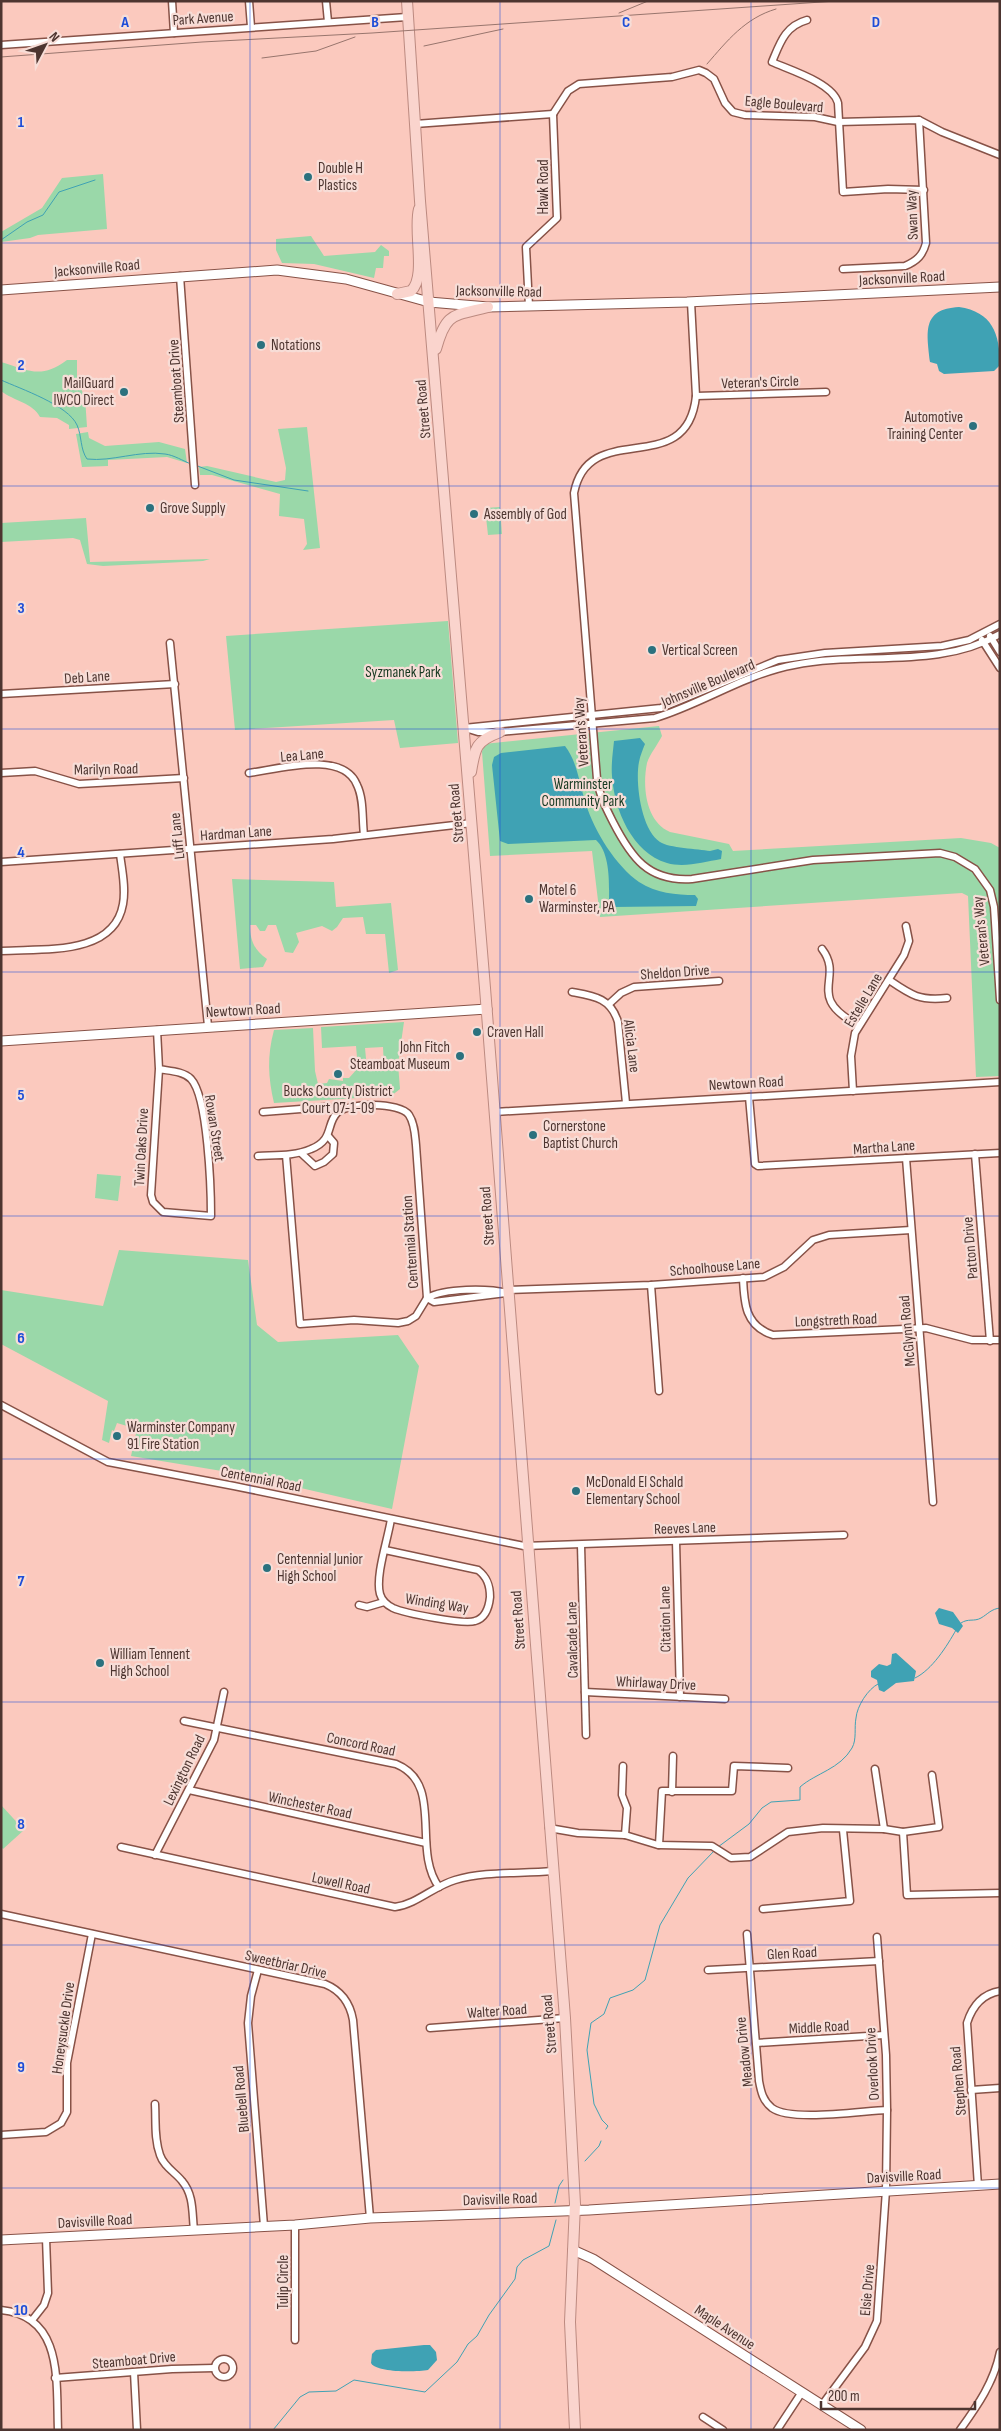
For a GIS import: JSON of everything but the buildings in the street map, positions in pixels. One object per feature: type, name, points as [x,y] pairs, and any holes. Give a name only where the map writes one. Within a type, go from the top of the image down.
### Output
[{"type":"main road","name":"Street Road","points":[[407,1],[420,201],[487,1009],[552,1871],[565,2018],[575,2210],[570,2344],[575,2430]]},
{"type":"main road","points":[[397,294],[411,291],[419,278],[416,222],[420,201]]},
{"type":"main road","points":[[433,358],[445,322],[454,315],[488,307]]},
{"type":"main road","points":[[468,788],[478,745],[485,737],[500,732]]},
{"type":"street","points":[[172,1],[174,33]]},
{"type":"street","points":[[249,1],[251,27]]},
{"type":"street","points":[[326,1],[328,22]]},
{"type":"street","name":"Park Avenue","points":[[1,45],[407,17]]},
{"type":"street","points":[[806,20],[794,25],[785,33],[772,62],[818,82],[834,92],[838,100],[843,192],[888,189],[924,190]]},
{"type":"street","name":"Eagle Boulevard","points":[[553,114],[568,91],[579,84],[672,77],[699,70],[706,72],[714,80],[725,103],[733,112],[745,115],[815,117],[838,122],[919,120]]},
{"type":"street","points":[[415,124],[553,114]]},
{"type":"street","name":"Hawk Road","points":[[529,306],[526,247],[557,218],[553,114]]},
{"type":"street","points":[[919,120],[942,132],[1000,155]]},
{"type":"street","name":"Swan Way","points":[[843,269],[905,266],[914,262],[923,253],[926,243],[919,120]]},
{"type":"street","name":"Jacksonville Road","points":[[1,290],[180,276],[284,271],[346,279],[429,302],[488,307],[691,302],[1000,287]]},
{"type":"street","name":"Steamboat Drive","points":[[180,276],[195,485]]},
{"type":"street","name":"Veteran's Way","points":[[691,302],[696,396],[691,419],[678,436],[657,446],[618,450],[603,455],[586,468],[575,488],[577,539],[597,779],[603,801],[629,852],[638,862],[657,874],[676,879],[692,879],[813,860],[940,853],[955,857],[968,864],[984,880],[993,899],[1000,1000]]},
{"type":"street","name":"Veteran's Circle","points":[[696,396],[826,392]]},
{"type":"street","name":"Johnsville Boulevard","points":[[464,728],[592,713],[661,708],[760,666],[799,656],[935,647],[962,642],[988,632],[1000,624]]},
{"type":"street","points":[[988,632],[1000,652]]},
{"type":"street","name":"Johnsville Boulevard","points":[[464,728],[478,732],[500,732],[645,720],[672,713],[765,673],[793,665],[944,654],[983,643],[1000,634]]},
{"type":"street","points":[[979,635],[1000,668]]},
{"type":"street","name":"Luff Lane","points":[[170,643],[208,1026]]},
{"type":"street","name":"Deb Lane","points":[[1,694],[175,684]]},
{"type":"street","name":"Lea Lane","points":[[249,773],[324,764],[342,768],[354,779],[359,789],[364,835]]},
{"type":"street","name":"Marilyn Road","points":[[1,773],[35,771],[79,784],[184,778]]},
{"type":"street","name":"Hardman Lane","points":[[1,862],[364,835],[472,823]]},
{"type":"street","points":[[1,951],[82,945],[104,934],[114,925],[122,909],[124,894],[120,854]]},
{"type":"street","name":"Estelle Lane","points":[[853,1091],[851,1056],[858,1025],[889,980],[907,949],[909,936],[906,926]]},
{"type":"street","points":[[822,949],[828,962],[830,1001],[839,1014],[858,1025]]},
{"type":"street","points":[[889,980],[914,997],[930,1000],[947,998]]},
{"type":"street","name":"Sheldon Drive","points":[[609,1004],[620,993],[634,987],[718,982]]},
{"type":"street","name":"Alicia Lane","points":[[572,992],[594,996],[609,1004],[618,1022],[626,1103]]},
{"type":"street","name":"Newtown Road","points":[[1,1041],[487,1009]]},
{"type":"street","name":"Twin Oaks Drive","points":[[157,1030],[159,1069],[150,1185],[153,1202],[163,1212],[169,1214],[211,1216]]},
{"type":"street","name":"Rowan Street","points":[[159,1069],[184,1074],[192,1080],[196,1088],[208,1144],[211,1216]]},
{"type":"street","name":"Newtown Road","points":[[495,1112],[1000,1082]]},
{"type":"street","name":"Martha Lane","points":[[749,1097],[754,1164],[758,1166],[1000,1153]]},
{"type":"street","name":"Centennial Station","points":[[286,1155],[300,1324],[354,1320],[398,1324],[408,1322],[416,1316],[427,1298],[414,1127],[410,1116],[403,1109],[392,1106],[346,1107],[341,1110]]},
{"type":"street","points":[[263,1112],[326,1107],[341,1110]]},
{"type":"street","points":[[258,1156],[286,1155],[313,1149],[328,1136],[336,1114],[341,1110]]},
{"type":"street","points":[[301,1153],[316,1166],[324,1162],[333,1154],[334,1143],[328,1136]]},
{"type":"street","name":"Patton Drive","points":[[975,1154],[990,1340]]},
{"type":"street","name":"McGlynn Road","points":[[906,1158],[933,1502]]},
{"type":"street","name":"Schoolhouse Lane","points":[[427,1298],[434,1302],[493,1297],[508,1292],[764,1277],[778,1271],[813,1240],[823,1236],[911,1230]]},
{"type":"street","name":"Longstreth Road","points":[[742,1278],[743,1300],[749,1318],[758,1328],[773,1334],[919,1328],[933,1329],[972,1340],[1000,1340]]},
{"type":"street","points":[[651,1285],[660,1391]]},
{"type":"street","name":"Centennial Road","points":[[1,1405],[108,1462],[528,1546]]},
{"type":"street","name":"Winding Way","points":[[385,1550],[478,1570],[489,1585],[490,1604],[482,1618],[468,1623],[395,1609],[384,1602],[379,1587],[385,1550],[391,1519]]},
{"type":"street","name":"Reeves Lane","points":[[528,1546],[844,1536]]},
{"type":"street","name":"Citation Lane","points":[[676,1542],[680,1697]]},
{"type":"street","name":"Cavalcade Lane","points":[[581,1545],[586,1735]]},
{"type":"street","points":[[359,1606],[367,1607],[384,1602]]},
{"type":"street","name":"Lexington Road","points":[[155,1855],[214,1740],[224,1692]]},
{"type":"street","name":"Whirlaway Drive","points":[[585,1692],[725,1699]]},
{"type":"street","name":"Concord Road","points":[[184,1721],[404,1767],[417,1779],[422,1791],[428,1864],[439,1887]]},
{"type":"street","points":[[672,1792],[673,1756]]},
{"type":"street","points":[[622,1766],[622,1795],[627,1808],[625,1835]]},
{"type":"street","points":[[659,1845],[662,1791],[732,1791],[734,1766],[788,1768]]},
{"type":"street","points":[[875,1769],[884,1829]]},
{"type":"street","points":[[549,1828],[578,1833],[625,1835],[659,1845],[712,1846],[731,1858],[750,1857],[788,1832],[823,1828],[843,1830],[884,1829],[903,1832],[939,1827],[932,1775]]},
{"type":"street","name":"Winchester Road","points":[[189,1790],[426,1843]]},
{"type":"street","points":[[763,1910],[850,1901],[843,1830]]},
{"type":"street","points":[[903,1832],[907,1896],[1000,1893]]},
{"type":"street","name":"Lowell Road","points":[[121,1847],[394,1907],[404,1905],[439,1887],[468,1877],[552,1871]]},
{"type":"street","name":"Sweetbriar Drive","points":[[1,1914],[328,1986],[343,1996],[350,2006],[353,2020],[370,2218]]},
{"type":"street","name":"Honeysuckle Drive","points":[[1,2135],[46,2132],[58,2126],[64,2119],[69,2106],[67,2063],[92,1934]]},
{"type":"street","name":"Meadow Drive","points":[[747,1934],[761,2093],[770,2106],[780,2112],[795,2116],[887,2110]]},
{"type":"street","name":"Overlook Drive","points":[[877,1936],[887,2110],[886,2190]]},
{"type":"street","name":"Glen Road","points":[[708,1970],[879,1961]]},
{"type":"street","name":"Bluebell Road","points":[[258,1970],[251,1996],[248,2023],[264,2226]]},
{"type":"street","name":"Stephen Road","points":[[978,2186],[967,2024],[976,2004],[986,1996],[1000,1990]]},
{"type":"street","name":"Walter Road","points":[[430,2028],[565,2018]]},
{"type":"street","name":"Middle Road","points":[[756,2042],[884,2035]]},
{"type":"street","points":[[971,2090],[1000,2088]]},
{"type":"street","points":[[155,2104],[156,2136],[160,2154],[166,2166],[181,2180],[189,2191],[194,2230]]},
{"type":"street","name":"Davisville Road","points":[[1,2240],[295,2225],[370,2218],[575,2210],[1000,2184]]},
{"type":"street","name":"Elsie Drive","points":[[822,2405],[865,2347],[875,2328],[886,2190]]},
{"type":"street","name":"Tulip Circle","points":[[295,2225],[295,2340]]},
{"type":"street","points":[[33,2319],[44,2306],[48,2293],[46,2238]]},
{"type":"street","name":"Maple Avenue","points":[[573,2250],[593,2259],[861,2430]]},
{"type":"street","points":[[1,2310],[14,2311],[33,2319],[43,2330],[49,2342],[55,2378],[58,2430]]},
{"type":"street","points":[[960,2430],[984,2396],[1000,2352]]},
{"type":"street","name":"Steamboat Drive","points":[[55,2378],[214,2368]]},
{"type":"street","points":[[134,2372],[137,2430]]},
{"type":"street","points":[[777,2430],[802,2392]]},
{"type":"street","points":[[703,2417],[723,2430]]},
{"type":"green space","points":[[103,174],[107,229],[38,235],[1,242],[1,232],[42,208],[62,178]]},
{"type":"green space","points":[[311,236],[324,256],[375,252],[381,245],[389,251],[389,256],[384,256],[383,268],[376,268],[374,278],[314,264],[282,263],[276,250],[276,239]]},
{"type":"green space","points":[[67,360],[77,360],[77,381],[85,397],[87,427],[69,429],[69,425],[57,418],[40,417],[33,408],[1,391],[1,362],[35,372],[50,370]]},
{"type":"green space","points":[[307,427],[320,548],[303,550],[307,544],[304,519],[279,516],[280,494],[212,475],[200,475],[199,467],[207,466],[276,482],[285,480],[286,468],[278,429]]},
{"type":"green space","points":[[88,432],[89,438],[105,446],[159,442],[185,449],[187,463],[167,457],[108,460],[108,466],[82,467],[76,434]]},
{"type":"green space","points":[[500,507],[502,534],[488,535],[485,508]]},
{"type":"green space","points":[[86,518],[90,562],[210,559],[203,561],[103,566],[87,564],[80,540],[73,538],[1,542],[1,523]]},
{"type":"green space","name":"Syzmanek Park","points":[[448,621],[458,743],[400,748],[394,720],[235,730],[226,636]]},
{"type":"green space","name":"Warminster Community Park","points":[[659,726],[662,736],[647,763],[646,793],[651,812],[662,827],[670,832],[729,844],[733,851],[961,838],[991,843],[1000,848],[1000,1076],[976,1077],[968,896],[962,893],[600,917],[592,851],[490,856],[482,752],[484,744]]},
{"type":"green space","points":[[232,879],[334,882],[336,907],[391,903],[398,970],[389,973],[385,934],[366,934],[363,917],[343,918],[332,931],[322,926],[296,933],[299,942],[293,953],[285,952],[276,925],[268,925],[265,931],[260,931],[256,925],[250,925],[254,944],[267,959],[263,967],[240,969]]},
{"type":"green space","points":[[404,1022],[398,1064],[400,1089],[391,1096],[274,1103],[269,1066],[274,1030],[313,1028],[315,1071],[318,1084],[327,1083],[329,1079],[343,1081],[343,1078],[349,1078],[358,1068],[356,1046],[322,1048],[321,1027]],"holes":[[[383,1047],[384,1068],[367,1069],[365,1048]]]},
{"type":"green space","points":[[97,1174],[121,1176],[118,1201],[95,1198]]},
{"type":"green space","points":[[119,1250],[248,1260],[257,1325],[278,1342],[398,1335],[419,1366],[392,1509],[240,1474],[131,1456],[137,1429],[117,1423],[114,1431],[112,1430],[109,1443],[102,1440],[108,1401],[1,1344],[1,1290],[103,1306]]},
{"type":"green space","points":[[1,1805],[24,1830],[3,1849],[1,1846]]},
{"type":"water","points":[[959,307],[979,314],[992,326],[996,334],[1000,354],[1000,365],[994,371],[944,374],[939,371],[937,364],[930,362],[928,332],[932,318],[938,312]]},
{"type":"water","points":[[640,738],[645,744],[639,762],[639,793],[644,817],[653,836],[660,842],[670,846],[710,851],[718,849],[722,851],[721,859],[687,865],[667,863],[655,858],[635,840],[627,828],[617,802],[612,776],[612,763],[614,741]]},
{"type":"water","points":[[565,746],[576,767],[594,825],[622,867],[639,882],[652,889],[666,893],[695,895],[698,899],[696,906],[613,907],[609,904],[607,861],[601,846],[596,840],[508,844],[500,841],[492,765],[494,757],[501,753]]},
{"type":"water","points":[[939,1608],[953,1612],[963,1626],[958,1633],[952,1628],[939,1624],[935,1613]]},
{"type":"water","points":[[896,1653],[916,1671],[914,1681],[896,1683],[884,1692],[879,1690],[877,1680],[871,1677],[871,1671],[879,1664],[887,1666],[891,1664],[892,1654]]},
{"type":"water","points":[[430,2345],[436,2352],[437,2360],[428,2370],[389,2370],[381,2369],[371,2363],[372,2354],[376,2350]]},
{"type":"waterway","points":[[1,240],[27,222],[43,215],[59,192],[95,180]]},
{"type":"waterway","points":[[1,380],[43,398],[72,418],[79,429],[83,451],[87,459],[106,459],[155,453],[172,456],[191,464]]},
{"type":"waterway","points":[[195,465],[234,480],[308,491]]},
{"type":"waterway","points":[[961,1623],[978,1619],[1000,1608]]},
{"type":"waterway","points":[[915,1678],[933,1664],[956,1630]]},
{"type":"waterway","points":[[718,1847],[749,1824],[762,1808],[771,1802],[800,1800],[800,1787],[834,1766],[847,1755],[854,1741],[858,1708],[867,1694],[878,1684]]},
{"type":"waterway","points":[[606,2129],[608,2126],[602,2120],[594,2104],[587,2050],[591,2023],[604,2014],[610,1998],[633,1990],[645,1980],[660,1925],[688,1878],[715,1850]]},
{"type":"waterway","points":[[585,2161],[599,2146],[601,2141]]},
{"type":"waterway","points":[[555,2203],[559,2186],[563,2180]]},
{"type":"waterway","points":[[273,2430],[300,2397],[309,2392],[336,2391],[354,2380],[425,2392],[457,2362],[468,2344],[477,2336],[489,2315],[515,2279],[517,2267],[523,2260],[549,2246],[556,2220]]},
{"type":"railway","points":[[619,13],[648,1]]},
{"type":"railway","points":[[1,57],[202,42],[372,33],[836,1]]},
{"type":"railway","points":[[707,64],[737,31],[755,18],[776,9]]},
{"type":"railway","points":[[424,46],[503,29]]},
{"type":"railway","points":[[262,58],[316,51],[355,37]]},
{"type":"place","name":"Double H Plastics","points":[[308,177]]},
{"type":"place","name":"Notations","points":[[261,345]]},
{"type":"place","name":"MailGuard IWCO Direct","points":[[124,392]]},
{"type":"place","name":"Automotive Training Center","points":[[973,426]]},
{"type":"place","name":"Grove Supply","points":[[150,508]]},
{"type":"place","name":"Assembly of God","points":[[474,514]]},
{"type":"place","name":"Vertical Screen","points":[[652,650]]},
{"type":"place","name":"Motel 6 Warminster, PA","points":[[529,899]]},
{"type":"place","name":"Craven Hall","points":[[477,1032]]},
{"type":"place","name":"John Fitch Steamboat Museum","points":[[460,1056]]},
{"type":"place","name":"Bucks County District Court 07-1-09","points":[[338,1074]]},
{"type":"place","name":"Cornerstone Baptist Church","points":[[533,1135]]},
{"type":"place","name":"Warminster Company 91 Fire Station","points":[[117,1436]]},
{"type":"place","name":"McDonald El Schald Elementary School","points":[[576,1491]]},
{"type":"place","name":"Centennial Junior High School","points":[[267,1568]]},
{"type":"place","name":"William Tennent High School","points":[[100,1663]]}]
